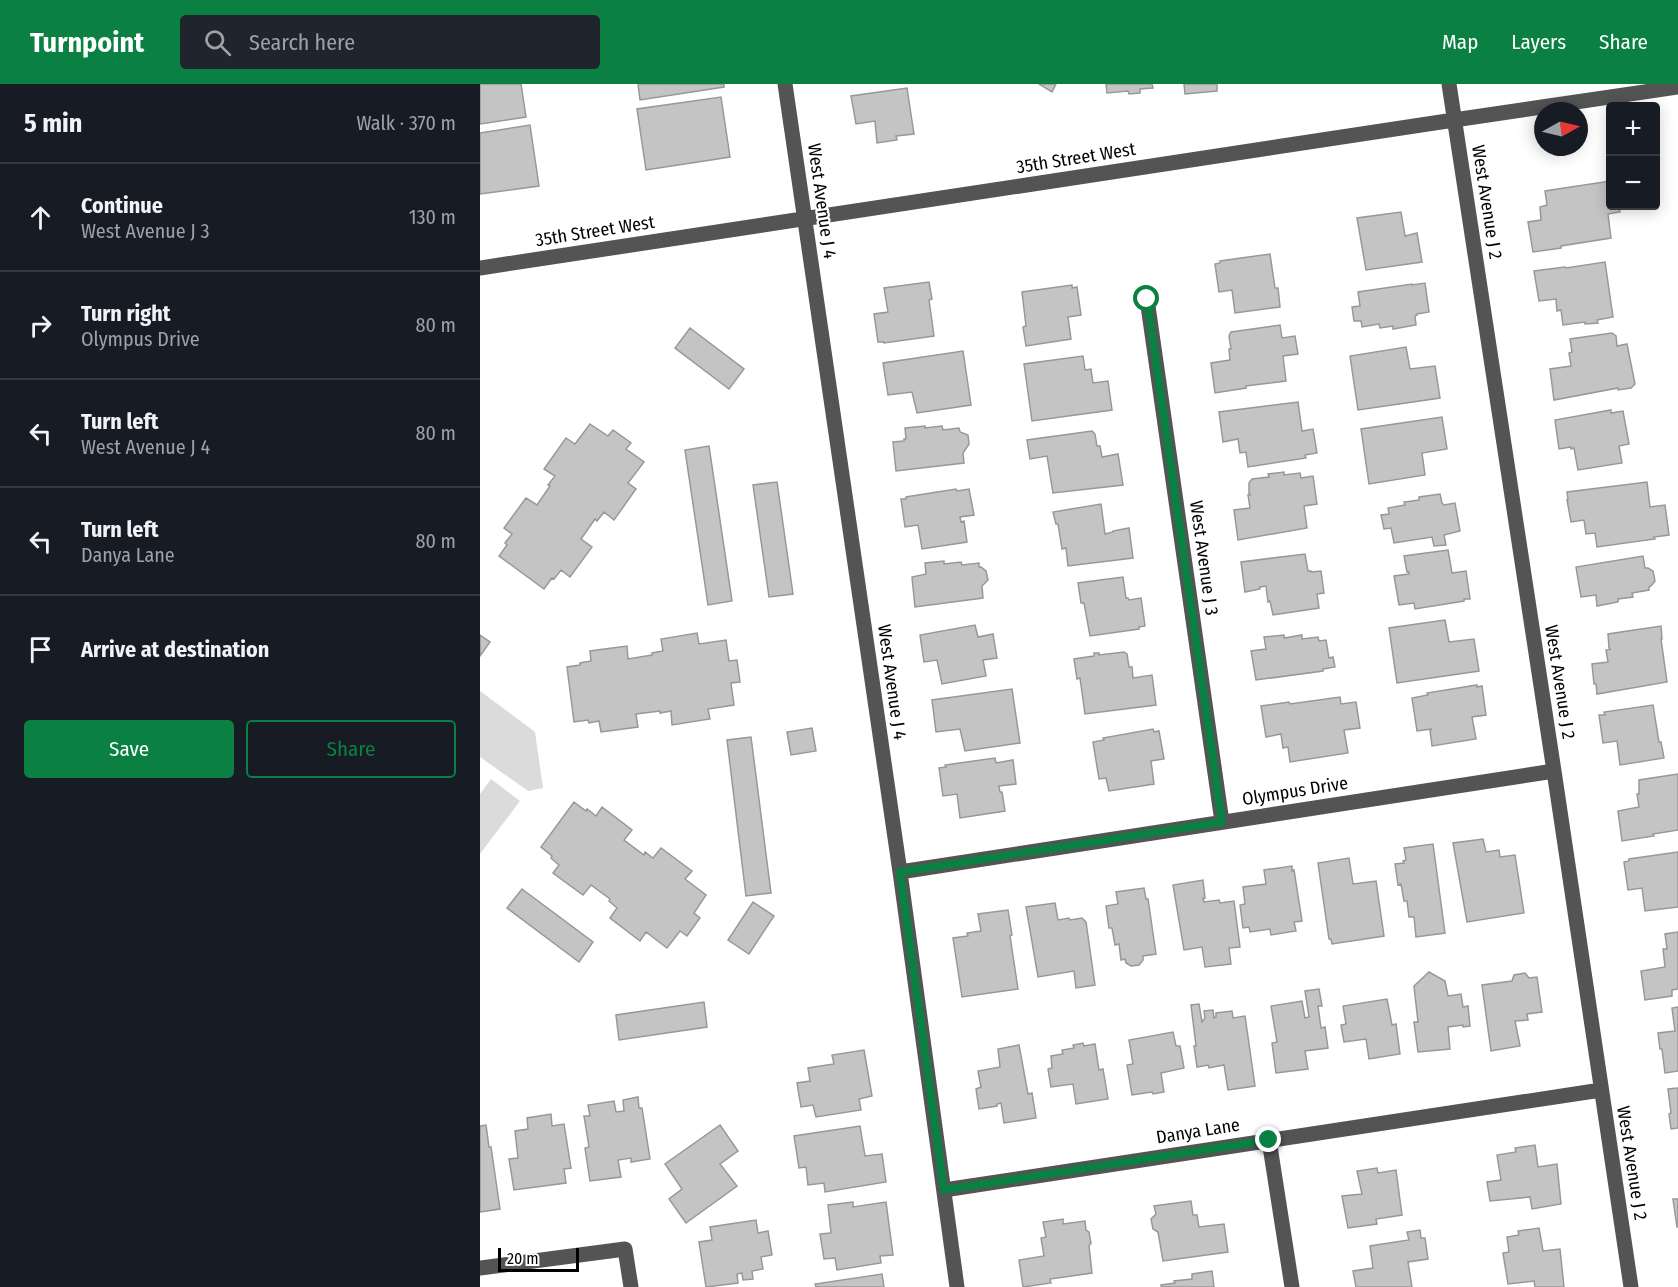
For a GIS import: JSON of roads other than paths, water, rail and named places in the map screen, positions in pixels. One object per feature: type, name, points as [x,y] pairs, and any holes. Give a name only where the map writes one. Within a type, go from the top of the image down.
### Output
[{"type":"street","name":"West Avenue J 4","points":[[785,84],[900,872],[957,1287]]},
{"type":"street","name":"West Avenue J 2","points":[[1449,84],[1631,1287]]},
{"type":"street","name":"35th Street West","points":[[480,268],[1678,87]]},
{"type":"street","name":"West Avenue J 3","points":[[1147,299],[1222,822]]},
{"type":"street","name":"Olympus Drive","points":[[900,872],[1554,771]]},
{"type":"street","name":"Danya Lane","points":[[944,1190],[1601,1090]]},
{"type":"street","points":[[1269,1140],[1292,1287]]},
{"type":"street","points":[[480,1268],[625,1249],[631,1287]]}]
